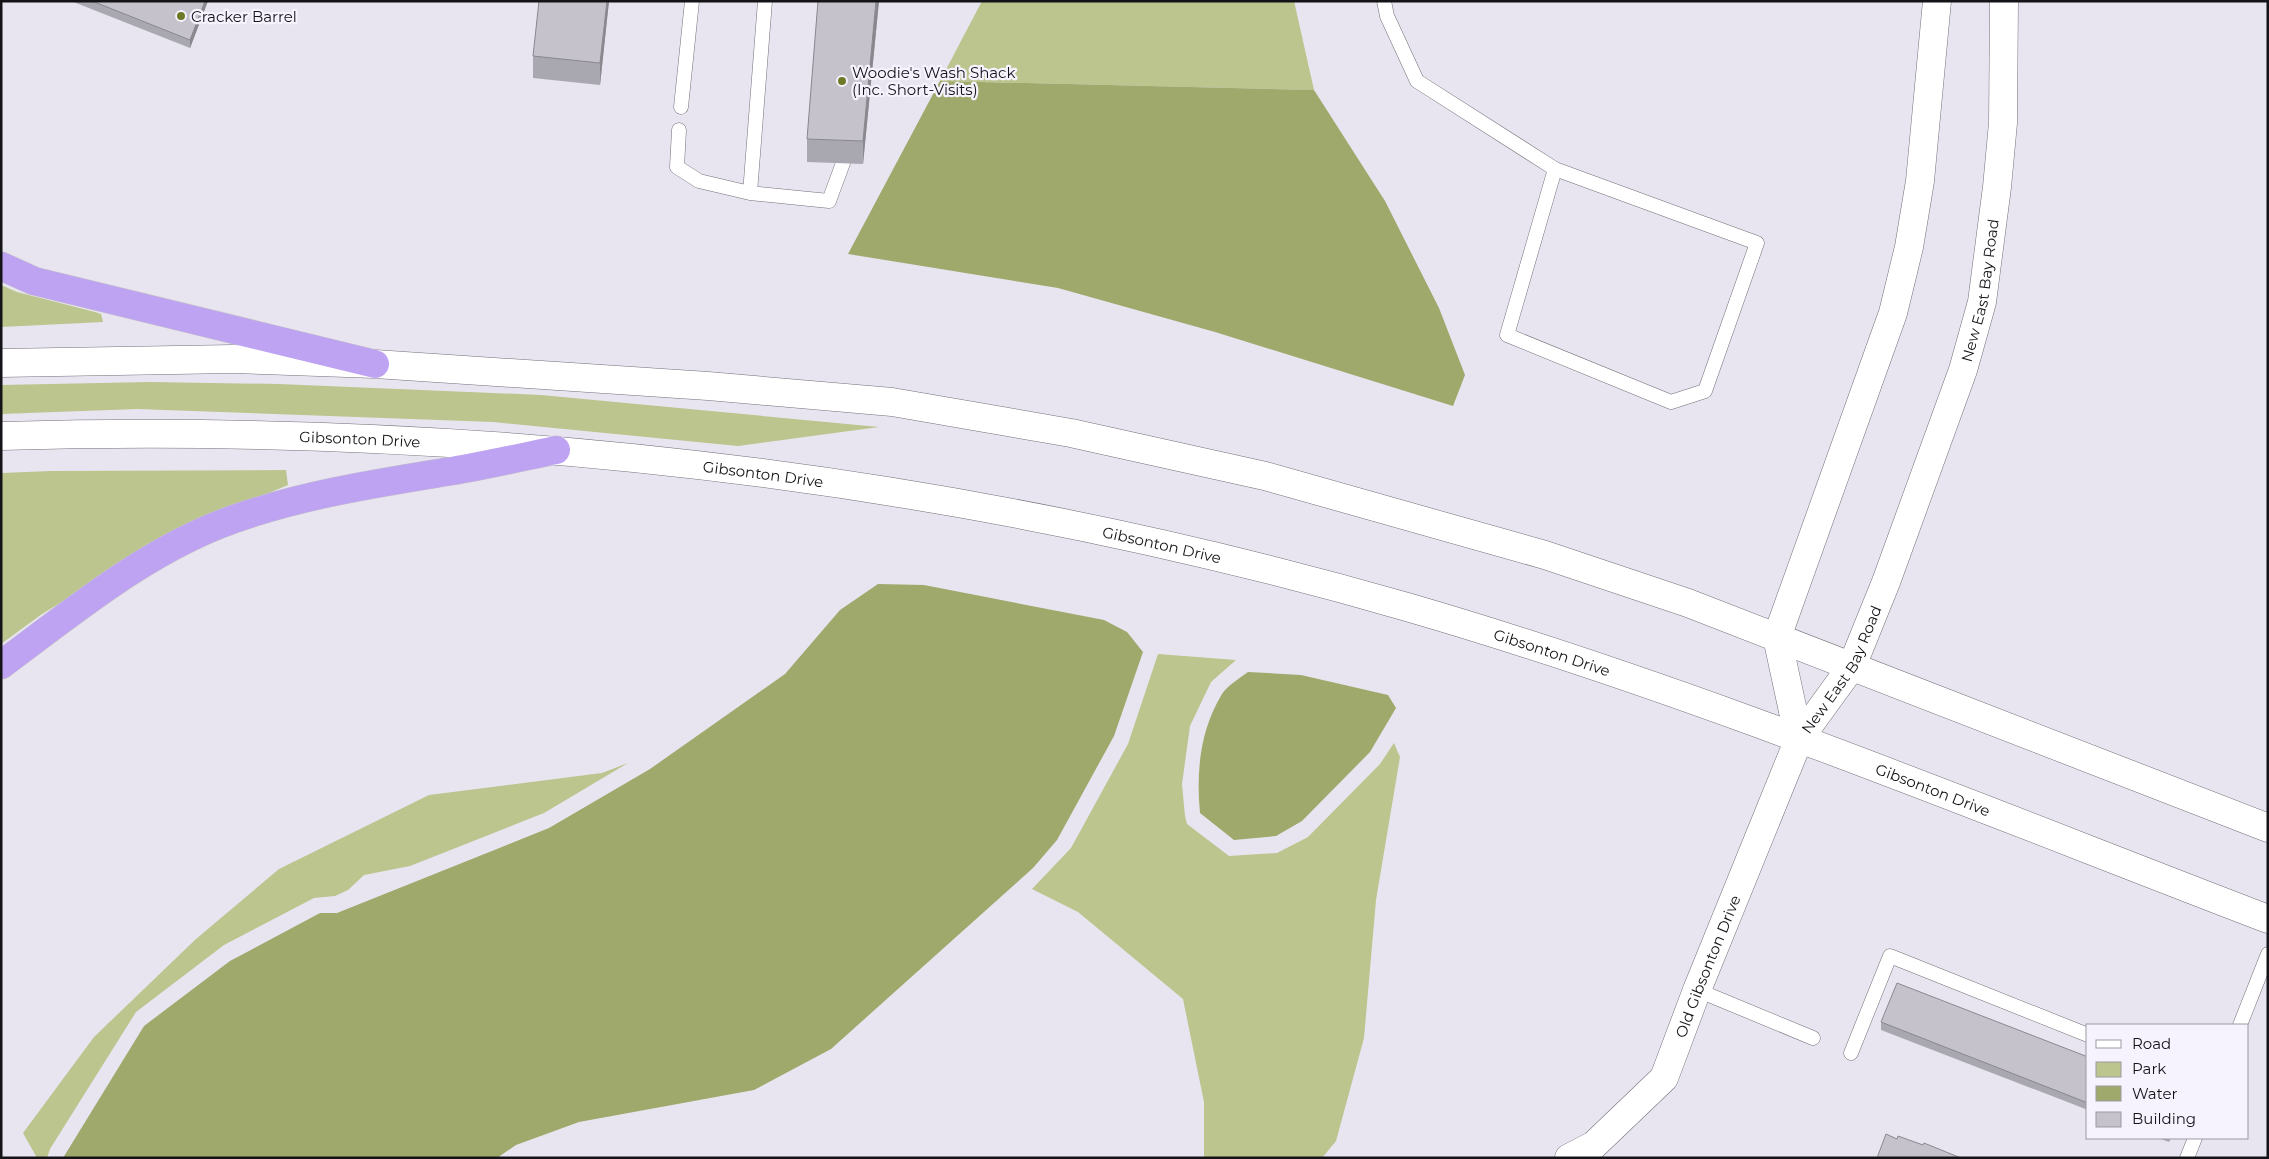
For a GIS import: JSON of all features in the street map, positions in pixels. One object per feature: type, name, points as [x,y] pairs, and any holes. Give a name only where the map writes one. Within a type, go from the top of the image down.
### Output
[{"type":"highway","points":[[1,266],[34,280],[375,364]]},
{"type":"highway","points":[[1,665],[77,609],[154,557],[192,537],[234,519],[316,495],[556,450]]},
{"type":"main road","points":[[1777,637],[1893,313],[1909,247],[1920,180],[1937,1]]},
{"type":"main road","name":"New East Bay Road","points":[[1799,739],[1852,666],[1937,447],[1963,370],[1982,302],[2002,122],[2004,1]]},
{"type":"main road","points":[[1,363],[232,359],[375,364],[807,393],[892,402],[1071,433],[1265,476],[1545,555],[1688,603],[2268,828]]},
{"type":"main road","name":"Gibsonton Drive","points":[[1,436],[167,434],[436,441],[556,450],[651,459],[866,488],[1045,518],[1319,582],[1531,644],[1686,696],[2268,919]]},
{"type":"main road","name":"New East Bay Road","points":[[1777,637],[1799,739]]},
{"type":"main road","name":"Old Gibsonton Drive","points":[[1569,1158],[1594,1144],[1664,1078],[1697,990],[1799,739]]},
{"type":"lane","points":[[681,107],[692,1]]},
{"type":"lane","points":[[750,193],[765,1]]},
{"type":"lane","points":[[1384,1],[1387,16],[1417,81],[1555,169],[1757,243],[1705,392],[1671,402],[1507,336],[1555,169]]},
{"type":"lane","points":[[679,130],[677,167],[699,181],[750,193],[829,201],[843,163]]},
{"type":"lane","points":[[2240,1024],[2268,954]]},
{"type":"lane","points":[[1851,1053],[1890,956],[2086,1034]]},
{"type":"lane","points":[[1697,990],[1814,1038]]},
{"type":"lane","points":[[2186,1158],[2195,1139]]},
{"type":"green space","points":[[982,1],[1294,1],[1314,90],[940,81]]},
{"type":"green space","points":[[1,285],[17,292],[101,314],[103,322],[1,327]]},
{"type":"green space","points":[[150,382],[279,384],[541,395],[879,427],[738,446],[493,422],[137,409],[1,414],[1,385]]},
{"type":"green space","points":[[286,470],[288,485],[180,530],[42,614],[1,644],[1,473]]},
{"type":"green space","points":[[1158,654],[1236,660],[1211,682],[1190,726],[1182,784],[1187,824],[1229,856],[1277,853],[1308,837],[1380,764],[1394,743],[1400,757],[1376,900],[1364,1038],[1336,1141],[1322,1158],[1204,1158],[1204,1102],[1183,999],[1078,912],[1032,889],[1071,848],[1128,744]]},
{"type":"green space","points":[[628,763],[544,813],[410,866],[364,875],[348,890],[335,896],[314,898],[224,945],[136,1012],[50,1149],[47,1158],[37,1158],[23,1133],[94,1037],[196,939],[279,869],[429,795],[602,773]]},
{"type":"water","points":[[940,81],[1314,90],[1385,201],[1439,308],[1465,375],[1453,406],[1215,332],[1058,288],[848,254]]},
{"type":"water","points":[[878,584],[924,585],[1104,620],[1127,632],[1143,652],[1114,736],[1057,840],[1033,868],[831,1049],[754,1090],[579,1122],[516,1145],[497,1158],[63,1158],[144,1026],[230,961],[320,913],[337,913],[549,828],[650,769],[785,674],[840,610]]},
{"type":"water","points":[[1248,672],[1301,675],[1388,695],[1396,708],[1370,752],[1302,821],[1276,836],[1234,840],[1200,813],[1199,767],[1204,737],[1222,694]]},
{"type":"building","points":[[92,1],[205,1],[190,40]]},
{"type":"building","points":[[539,1],[607,1],[600,63],[533,56]]},
{"type":"building","name":"Woodie's Wash Shack (Inc. Short-Visits)","points":[[818,1],[876,1],[863,141],[807,139]]},
{"type":"building","points":[[1897,983],[2086,1056],[2086,1102],[1881,1022]]},
{"type":"building","points":[[1886,1134],[1897,1139],[1898,1136],[1923,1145],[1924,1143],[1961,1158],[1877,1158]]},
{"type":"place","name":"Cracker Barrel","points":[[181,16]]},
{"type":"place","name":"Woodie's Wash Shack (Inc. Short-Visits)","points":[[842,81]]}]
